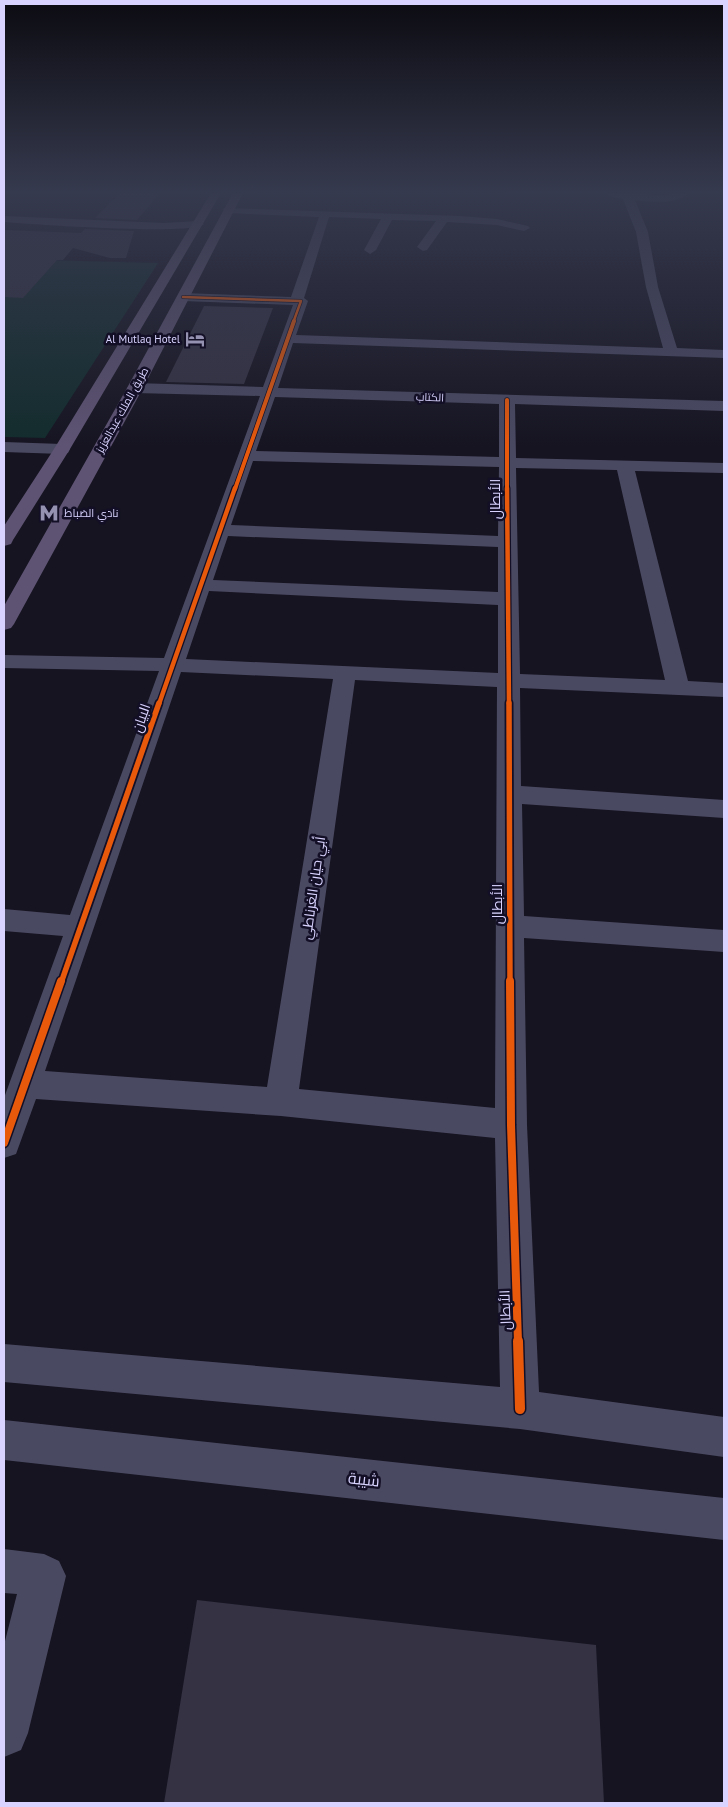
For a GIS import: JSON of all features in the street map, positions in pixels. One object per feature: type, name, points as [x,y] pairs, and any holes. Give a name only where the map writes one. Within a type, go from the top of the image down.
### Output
[{"type":"main road","points":[[4,540],[62,449],[166,277]]},
{"type":"main road","name":"طريق الملك عبدالعزيز","points":[[4,624],[135,388],[194,277]]},
{"type":"street","name":"البيان","points":[[4,1143],[288,339],[306,277]]},
{"type":"street","points":[[650,277],[670,352]]},
{"type":"street","points":[[183,298],[299,301]]},
{"type":"street","points":[[288,339],[670,352],[721,358]]},
{"type":"street","name":"الكتاب","points":[[135,388],[724,406]]},
{"type":"street","name":"الأبطال","points":[[507,400],[511,1124],[520,1409]]},
{"type":"street","points":[[4,447],[62,449]]},
{"type":"street","points":[[246,456],[724,468]]},
{"type":"street","points":[[625,466],[678,688]]},
{"type":"street","points":[[220,530],[508,542]]},
{"type":"street","points":[[201,585],[508,599]]},
{"type":"street","points":[[4,661],[172,665],[508,682],[724,690]]},
{"type":"street","name":"أبي حيان الغرناطي","points":[[281,1102],[345,674]]},
{"type":"street","points":[[509,794],[724,810]]},
{"type":"street","points":[[4,920],[80,927]]},
{"type":"street","points":[[510,926],[724,941]]},
{"type":"street","points":[[25,1084],[281,1102],[511,1124]]},
{"type":"street","points":[[4,1363],[520,1409],[724,1436]]},
{"type":"street","name":"شيبة","points":[[4,1440],[724,1519]]},
{"type":"street","points":[[4,1571],[44,1576],[4,1729]]},
{"type":"green space","points":[[4,277],[149,277],[45,438],[4,437]]},
{"type":"building","points":[[4,277],[41,277],[23,298],[4,297]]},
{"type":"building","points":[[204,306],[273,308],[244,384],[166,382]]},
{"type":"building","points":[[197,1600],[596,1645],[604,1803],[164,1803]]},
{"type":"cycle path","points":[[4,1143],[301,301],[183,297]]},
{"type":"cycle path","points":[[507,400],[511,1125],[520,1409]]},
{"type":"place","name":"Al Mutlaq Hotel","points":[[195,339]]},
{"type":"place","name":"نادي الضباط","points":[[49,513]]}]
